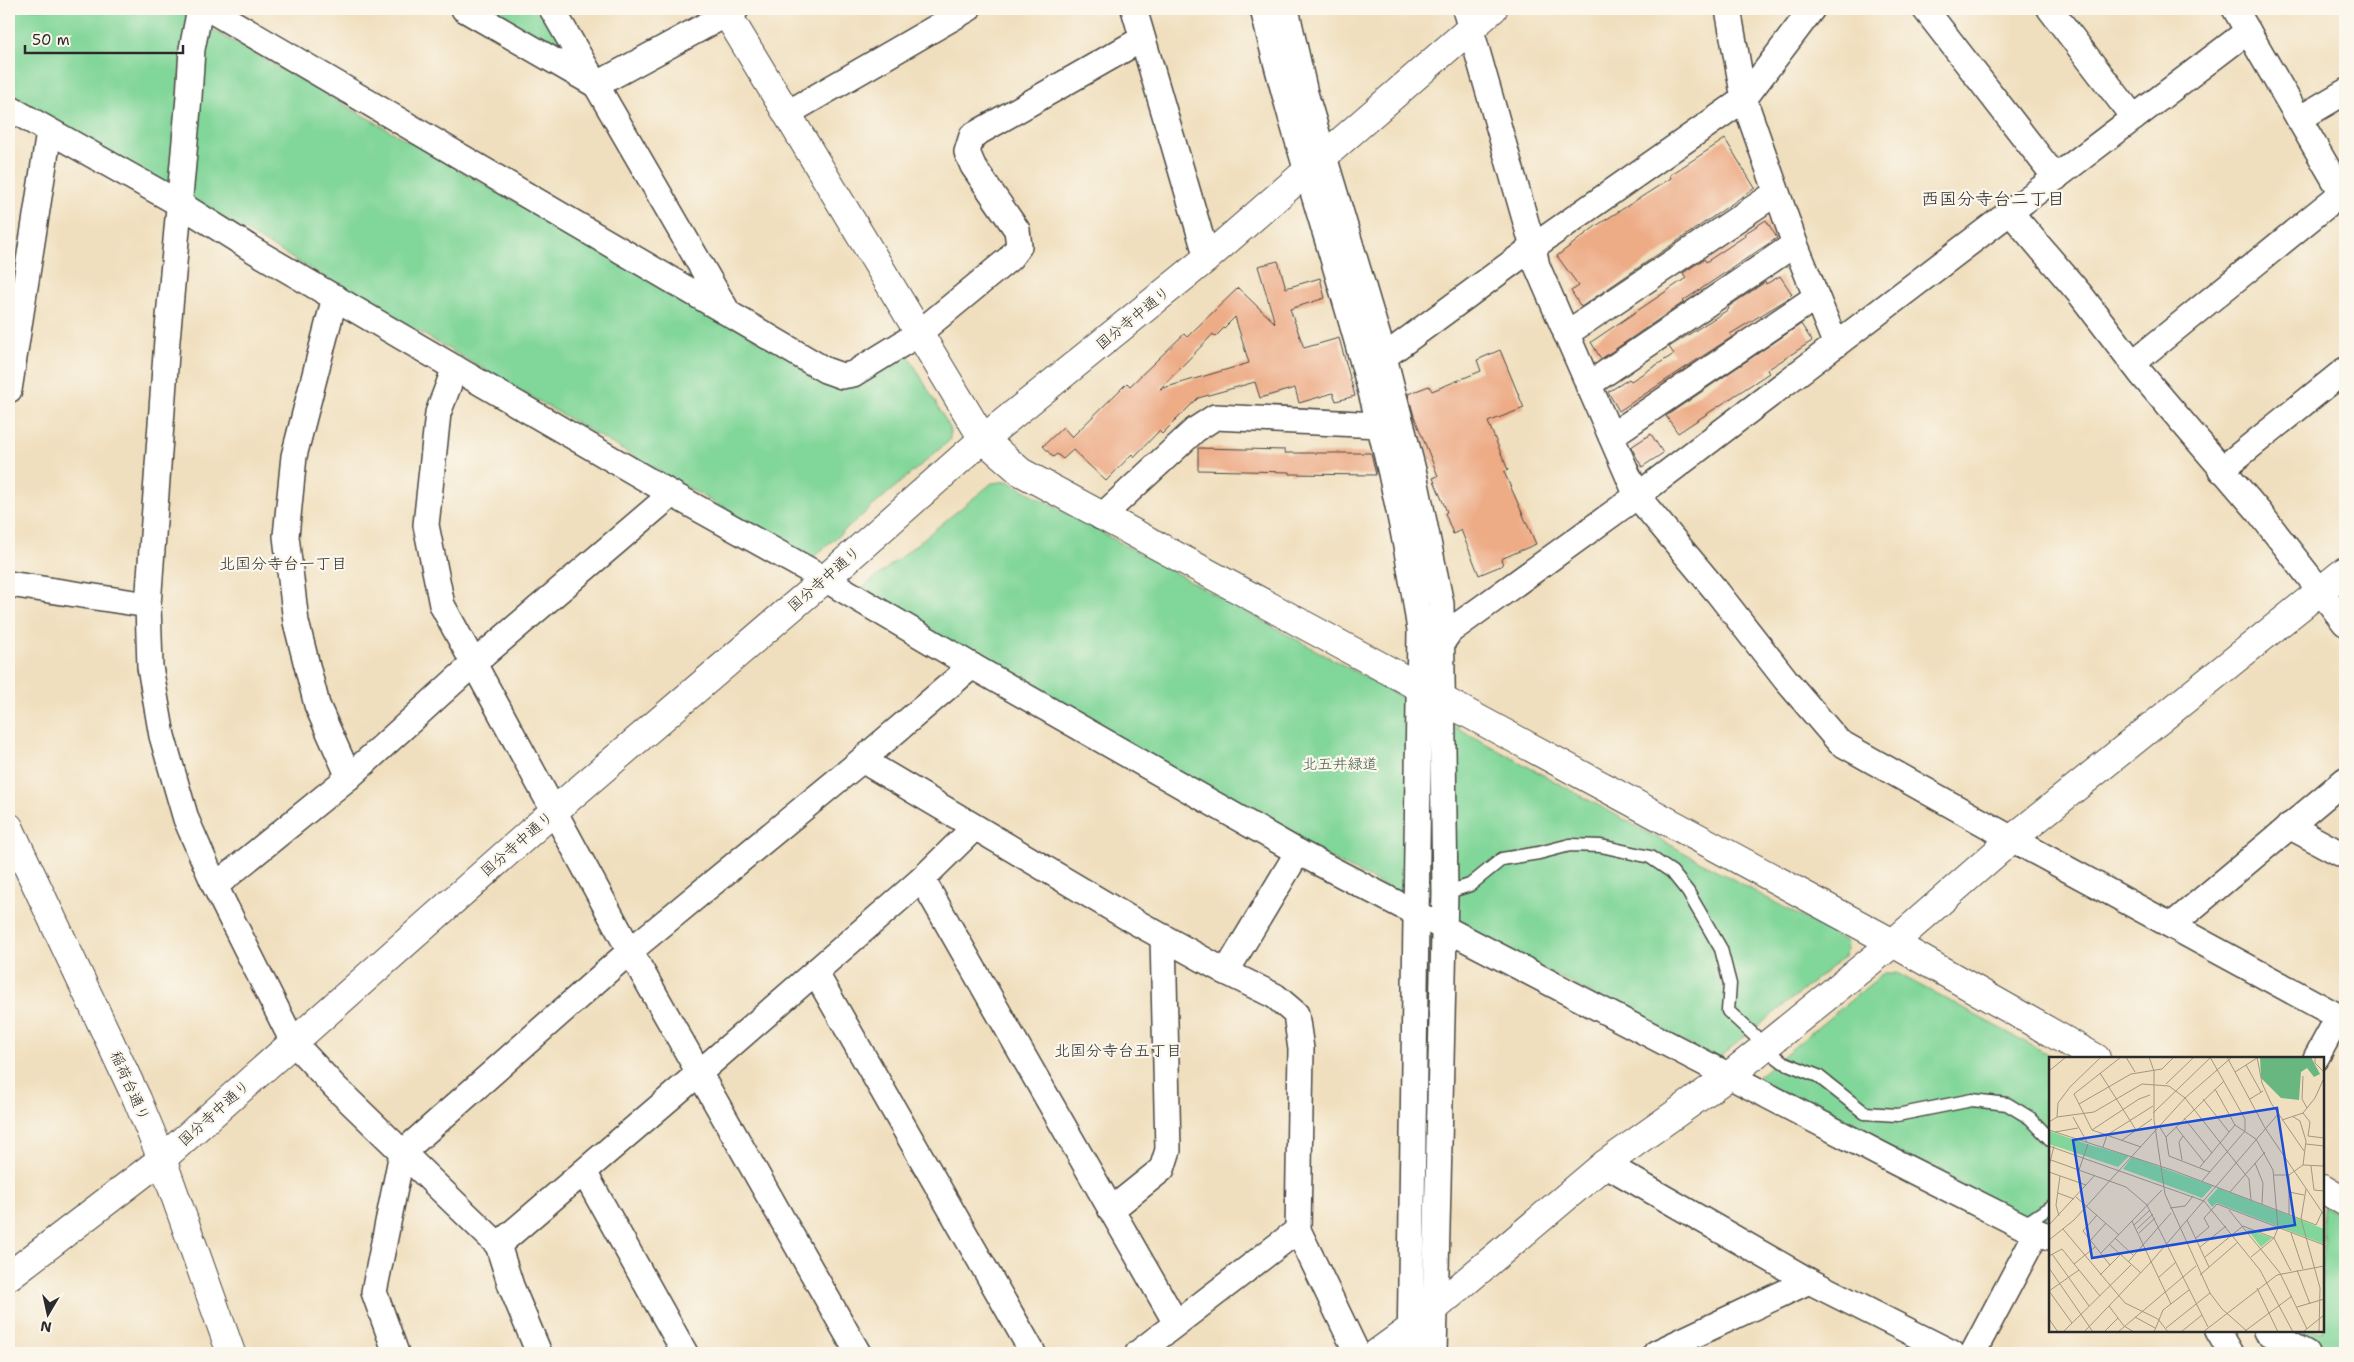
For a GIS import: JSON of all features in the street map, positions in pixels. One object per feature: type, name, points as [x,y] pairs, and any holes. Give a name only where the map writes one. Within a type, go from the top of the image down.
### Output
[{"type":"street","points":[[200,9],[192,49],[180,204],[166,340],[148,605],[150,667],[162,736],[186,819],[215,886],[293,1042],[335,1087],[498,1245],[510,1286],[539,1353]]},
{"type":"street","points":[[209,9],[825,370],[842,376],[853,374],[918,334],[1010,258],[1019,246],[1017,230],[973,166],[967,152],[972,136],[1142,39]]},
{"type":"street","points":[[464,9],[596,84]]},
{"type":"street","points":[[552,9],[727,311]]},
{"type":"street","points":[[788,113],[968,9]]},
{"type":"street","points":[[1134,9],[1207,258]]},
{"type":"street","points":[[1263,9],[1279,77],[1315,164],[1384,358],[1414,474],[1441,604],[1445,892],[1434,1353]]},
{"type":"street","points":[[1286,9],[1305,93],[1315,164],[1379,425],[1411,572],[1420,630],[1410,1341]]},
{"type":"street","name":"国分寺中通り","points":[[9,1276],[162,1159],[553,812],[826,578],[983,440],[1207,258],[1315,164],[1467,18],[1493,9]]},
{"type":"street","points":[[1728,9],[1744,99],[1795,244],[1836,345]]},
{"type":"street","points":[[1384,358],[1533,247],[1744,99],[1812,9]]},
{"type":"street","points":[[1925,9],[2056,178]]},
{"type":"street","points":[[2050,9],[2134,118]]},
{"type":"street","points":[[2133,363],[2344,195],[2235,9]]},
{"type":"street","points":[[596,84],[729,11],[918,334],[983,440],[1021,472],[1893,943],[2094,1057]]},
{"type":"street","points":[[1467,18],[1537,266],[1637,496],[1718,593],[1786,680],[1839,742],[2012,839],[2342,1018],[2317,1057]]},
{"type":"street","points":[[1441,644],[1450,631],[1637,496],[2248,31]]},
{"type":"street","points":[[2299,119],[2345,92]]},
{"type":"street","points":[[9,108],[180,204],[256,251],[672,494],[826,578],[972,666],[1298,852],[1417,916],[2037,1231],[1973,1353]]},
{"type":"street","points":[[9,387],[49,132]]},
{"type":"street","points":[[1566,334],[1776,193]]},
{"type":"street","points":[[2010,212],[2080,294],[2133,363],[2221,470],[2259,512],[2319,592],[2345,623]]},
{"type":"street","points":[[1588,384],[1795,244]]},
{"type":"street","points":[[335,297],[294,456],[286,536],[296,622],[317,705],[348,776]]},
{"type":"street","points":[[1611,436],[1816,297]]},
{"type":"street","points":[[455,368],[438,413],[426,525],[442,605],[630,951],[858,1353]]},
{"type":"street","points":[[2221,470],[2345,370]]},
{"type":"street","points":[[1102,517],[1195,430],[1215,417],[1379,425]]},
{"type":"street","points":[[215,886],[348,776],[473,664],[672,494]]},
{"type":"street","points":[[1377,1353],[1410,1341],[1435,1306],[1605,1164],[1730,1075],[1893,943],[2012,839],[2345,571]]},
{"type":"street","points":[[9,584],[148,605]]},
{"type":"street","points":[[396,1353],[374,1292],[402,1153],[630,951],[862,760],[972,666]]},
{"type":"street","points":[[862,760],[974,828],[1163,937],[1226,972],[1275,996],[1296,1014],[1301,1049],[1298,1230],[1357,1353]]},
{"type":"street","points":[[2172,925],[2345,780]]},
{"type":"street","points":[[2289,826],[2345,856]]},
{"type":"street","name":"稲荷台通り","points":[[9,827],[137,1099],[162,1159],[231,1353]]},
{"type":"street","points":[[498,1245],[700,1073],[922,879],[974,828]]},
{"type":"street","points":[[1226,972],[1298,852]]},
{"type":"street","points":[[922,879],[1176,1323]]},
{"type":"street","points":[[1111,1210],[1162,1169],[1168,1150],[1163,937]]},
{"type":"street","points":[[815,972],[1033,1353]]},
{"type":"street","points":[[1605,1164],[1808,1281],[1952,1353]]},
{"type":"street","points":[[584,1172],[685,1353]]},
{"type":"street","points":[[2324,1190],[2345,1202]]},
{"type":"street","points":[[1138,1353],[1298,1230]]},
{"type":"street","points":[[1656,1353],[1808,1281]]},
{"type":"street","points":[[2219,1332],[2231,1353]]},
{"type":"street","points":[[2268,1332],[2306,1353]]},
{"type":"lane","points":[[1445,892],[1470,885],[1502,859],[1539,853],[1570,845],[1601,846],[1650,857],[1672,872],[1688,892],[1721,949],[1730,984],[1728,1011],[1755,1036]]},
{"type":"lane","points":[[1775,1056],[1782,1062],[1818,1076],[1865,1112],[1897,1116],[1972,1100],[2007,1104],[2030,1118],[2049,1138]]},
{"type":"lane","points":[[2037,1231],[2049,1209]]},
{"type":"green space","points":[[9,9],[176,9],[844,389],[907,353],[950,428],[950,440],[811,559],[9,94]]},
{"type":"green space","points":[[483,9],[543,9],[561,38],[553,49]]},
{"type":"green space","name":"北五井緑道","points":[[1008,481],[1847,942],[1845,956],[1717,1059],[1299,842],[860,590],[992,483]]},
{"type":"green space","points":[[1884,973],[1897,973],[2053,1057],[2049,1057],[2049,1229],[1755,1079]]},
{"type":"green space","points":[[2324,1206],[2345,1217],[2345,1353],[2326,1353],[2287,1332],[2324,1332]]},
{"type":"building","points":[[1725,139],[1755,188],[1581,307],[1571,291],[1579,286],[1557,256],[1596,226],[1671,178],[1670,175]]},
{"type":"building","points":[[1766,220],[1777,238],[1601,359],[1591,342],[1686,278],[1683,273],[1704,259],[1706,262]]},
{"type":"building","points":[[1278,261],[1286,288],[1320,278],[1325,298],[1290,309],[1304,348],[1339,338],[1355,396],[1336,401],[1333,393],[1299,403],[1295,388],[1260,398],[1255,382],[1198,398],[1162,434],[1159,431],[1134,457],[1132,454],[1106,481],[1073,450],[1063,459],[1057,454],[1053,457],[1043,446],[1063,427],[1072,437],[1127,383],[1130,386],[1184,334],[1187,337],[1238,288],[1275,323],[1258,266]],"holes":[[[1235,317],[1249,363],[1160,389],[1213,334],[1215,337]]]},
{"type":"building","points":[[1780,276],[1792,294],[1786,300],[1730,334],[1732,337],[1619,411],[1608,392],[1629,379],[1631,381],[1674,354],[1669,347],[1729,309],[1728,307],[1765,282],[1766,284]]},
{"type":"building","points":[[1801,324],[1812,341],[1767,370],[1769,373],[1678,433],[1666,416]]},
{"type":"building","points":[[1500,350],[1524,408],[1488,422],[1508,470],[1504,472],[1536,544],[1501,559],[1503,565],[1479,575],[1461,530],[1453,534],[1445,513],[1447,512],[1433,478],[1438,476],[1414,416],[1408,394],[1429,386],[1432,391],[1481,371],[1477,360]]},
{"type":"building","points":[[1651,434],[1663,453],[1642,467],[1631,447]]},
{"type":"building","points":[[1198,448],[1285,450],[1285,453],[1371,453],[1376,475],[1198,470]]},
{"type":"district","name":"西国分寺台二丁目","points":[[1993,199]]},
{"type":"district","name":"北国分寺台一丁目","points":[[283,563]]},
{"type":"district","name":"北国分寺台五丁目","points":[[1118,1050]]}]
